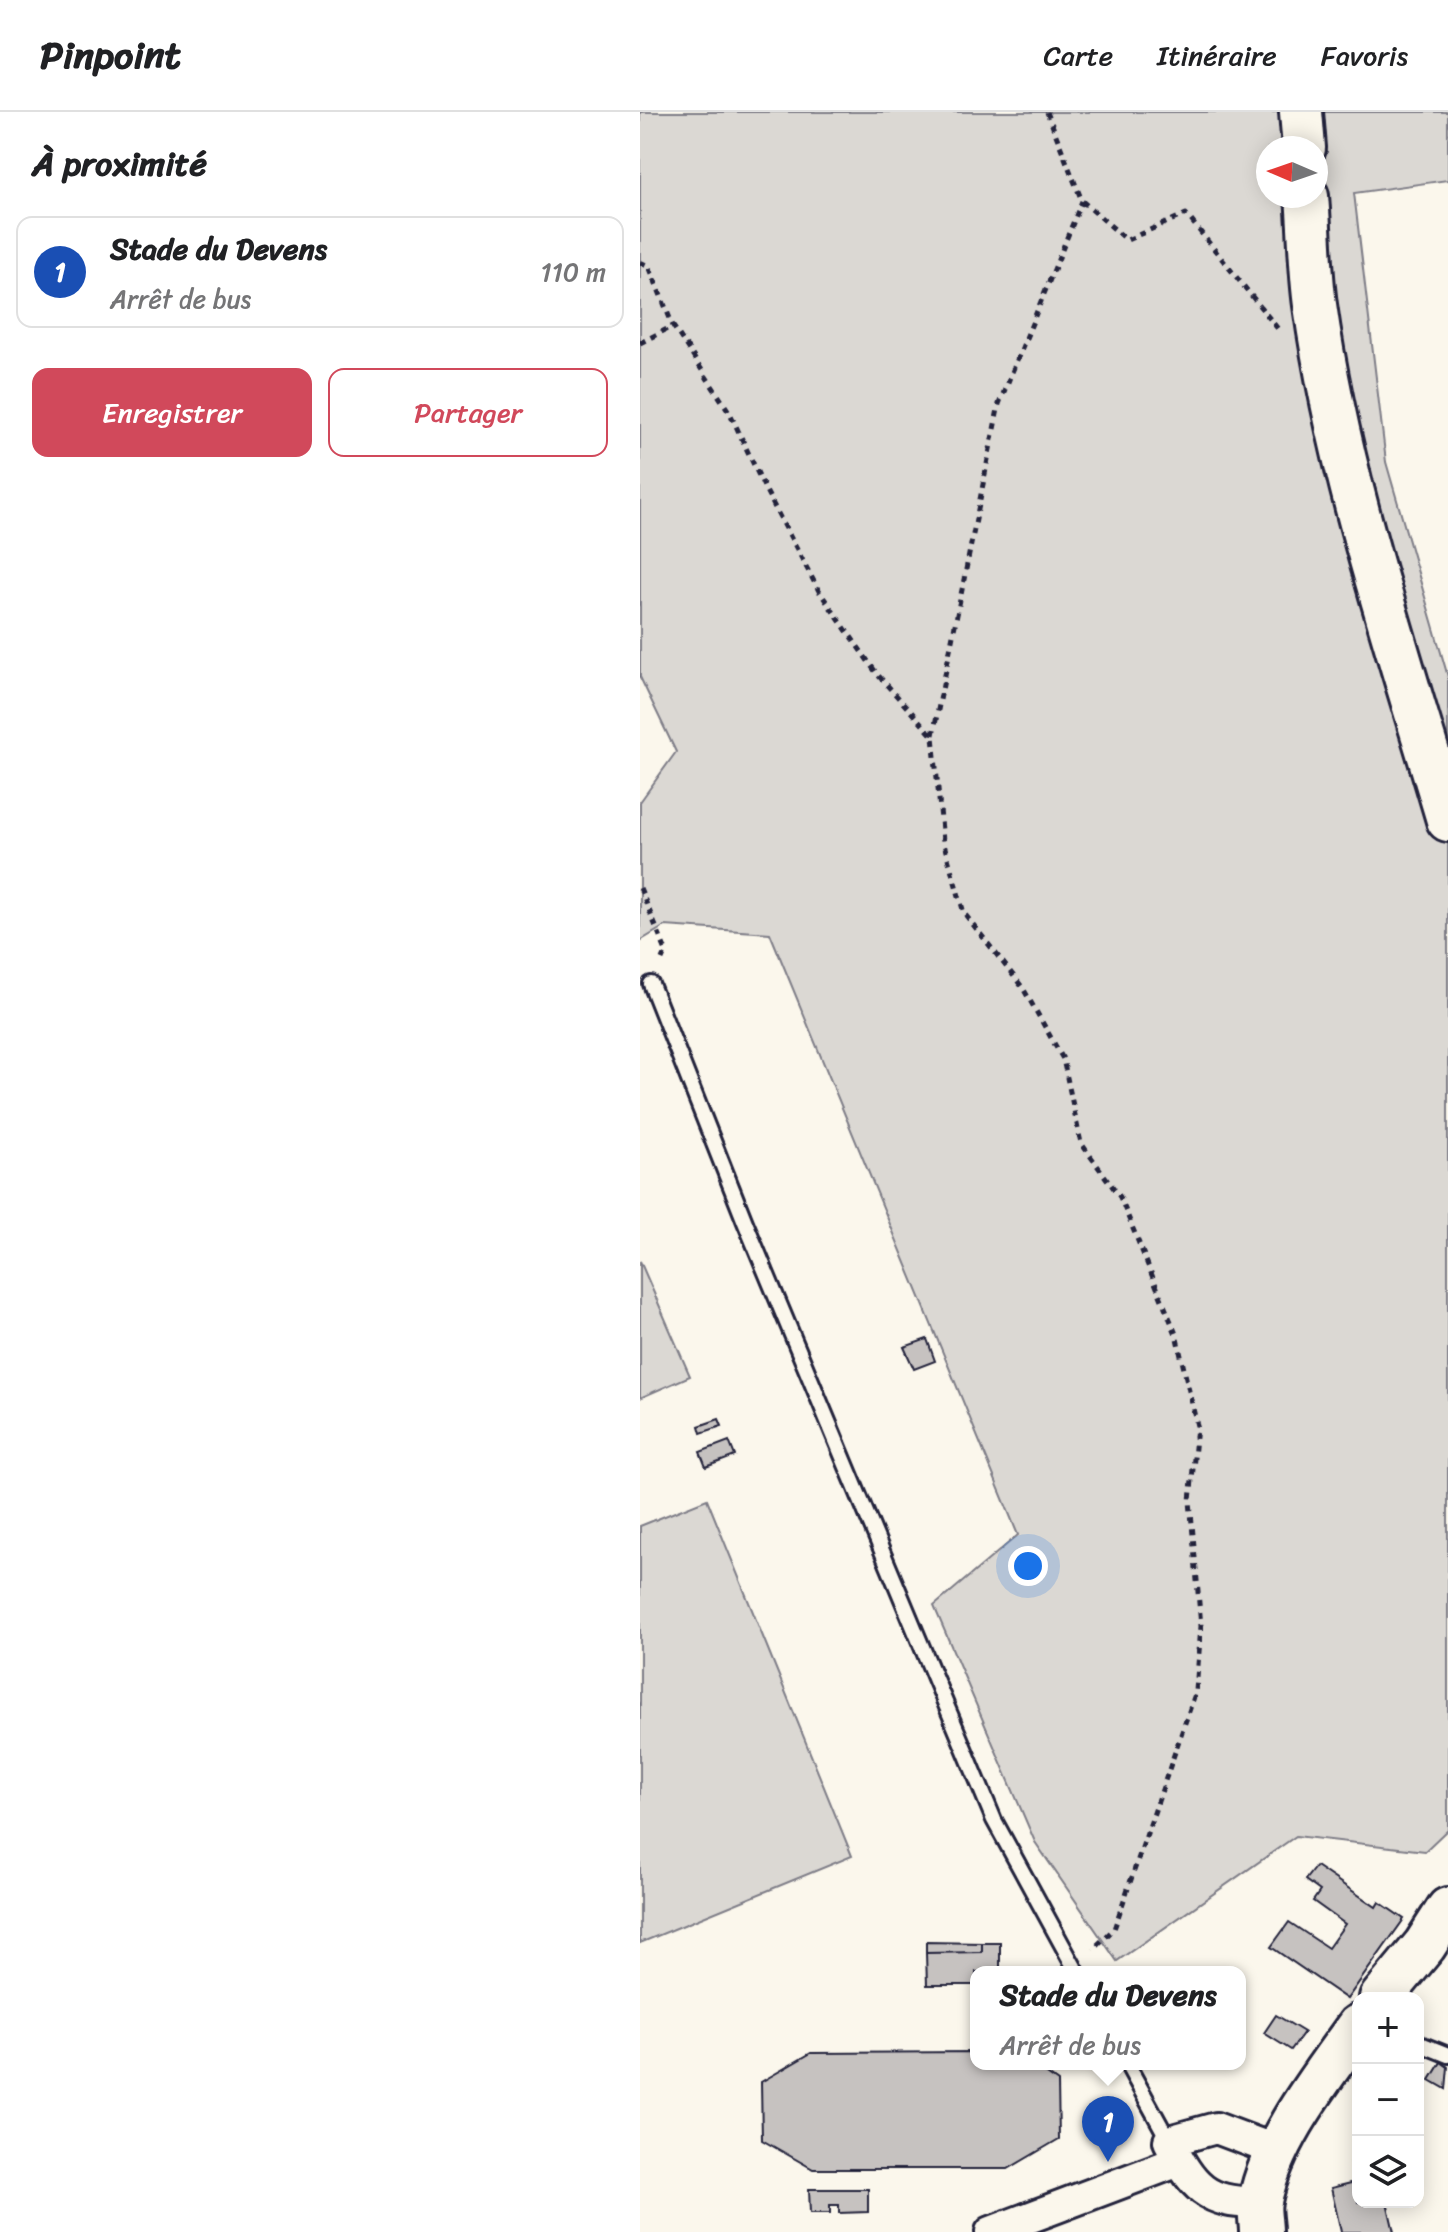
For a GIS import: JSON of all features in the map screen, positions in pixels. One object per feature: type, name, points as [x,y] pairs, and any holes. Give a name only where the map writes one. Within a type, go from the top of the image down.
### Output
[{"type":"street","points":[[1301,112],[1303,136]]},
{"type":"street","points":[[1308,208],[1314,302],[1339,430],[1383,600],[1448,820]]},
{"type":"street","points":[[1386,1992],[1425,1945],[1448,1909]]},
{"type":"street","points":[[1174,2151],[1201,2190],[1260,2217],[1277,2151],[1321,2078],[1352,2034]]},
{"type":"street","points":[[991,2232],[1174,2151],[1216,2128],[1277,2151]]},
{"type":"lane","points":[[651,984],[745,1222],[994,1820],[1073,1966]]},
{"type":"lane","points":[[1424,2045],[1448,2055]]},
{"type":"lane","points":[[1130,2070],[1174,2151]]},
{"type":"path","points":[[1047,112],[1082,201],[1127,240],[1186,214],[1280,332]]},
{"type":"path","points":[[1079,1966],[1114,1929],[1196,1691],[1201,1626],[1190,1501],[1197,1426],[1176,1334],[1120,1197],[1081,1143],[1063,1059],[1023,988],[964,913],[943,841],[933,736],[999,404],[1082,201]]},
{"type":"path","points":[[640,262],[649,266],[673,326],[730,413],[765,489],[819,591],[877,674],[933,736]]},
{"type":"path","points":[[640,343],[673,326]]},
{"type":"path","points":[[640,888],[666,951],[651,984]]},
{"type":"shaded area","points":[[640,112],[1448,112],[1448,180],[1354,193],[1386,462],[1448,677],[1448,1829],[1425,1851],[1296,1836],[1117,1961],[1035,1842],[934,1606],[1018,1535],[770,933],[665,926],[640,941],[640,802],[676,752],[640,677]]},
{"type":"shaded area","points":[[640,1261],[690,1376],[640,1398]]},
{"type":"shaded area","points":[[707,1499],[852,1856],[640,1943],[640,1526]]},
{"type":"building","points":[[927,1339],[935,1361],[914,1369],[904,1347]]},
{"type":"building","points":[[719,1419],[722,1426],[701,1433],[699,1426]]},
{"type":"building","points":[[729,1441],[735,1456],[706,1467],[700,1452]]},
{"type":"building","points":[[1316,1866],[1376,1907],[1379,1902],[1404,1919],[1347,1999],[1271,1947],[1289,1922],[1328,1948],[1345,1924],[1313,1901],[1320,1891],[1305,1880]]},
{"type":"building","points":[[926,1942],[982,1943],[982,1952],[926,1953]]},
{"type":"building","points":[[982,1943],[1000,1943],[1000,1966],[970,1966],[970,1985],[927,1985],[926,1953],[982,1952]]},
{"type":"building","points":[[1276,2015],[1304,2032],[1291,2050],[1264,2033]]},
{"type":"building","points":[[970,2052],[970,2070],[1041,2070],[1058,2082],[1059,2139],[1008,2169],[813,2169],[762,2140],[761,2082],[811,2053]]},
{"type":"building","points":[[1441,2062],[1448,2067],[1446,2089],[1430,2080]]},
{"type":"building","points":[[1352,2183],[1352,2208],[1388,2208],[1394,2232],[1341,2232],[1331,2188]]},
{"type":"building","points":[[809,2189],[868,2189],[868,2212],[839,2213],[839,2205],[830,2205],[830,2213],[810,2213]]},
{"type":"place","name":"Stade du Devens","points":[[1108,2162]]}]
